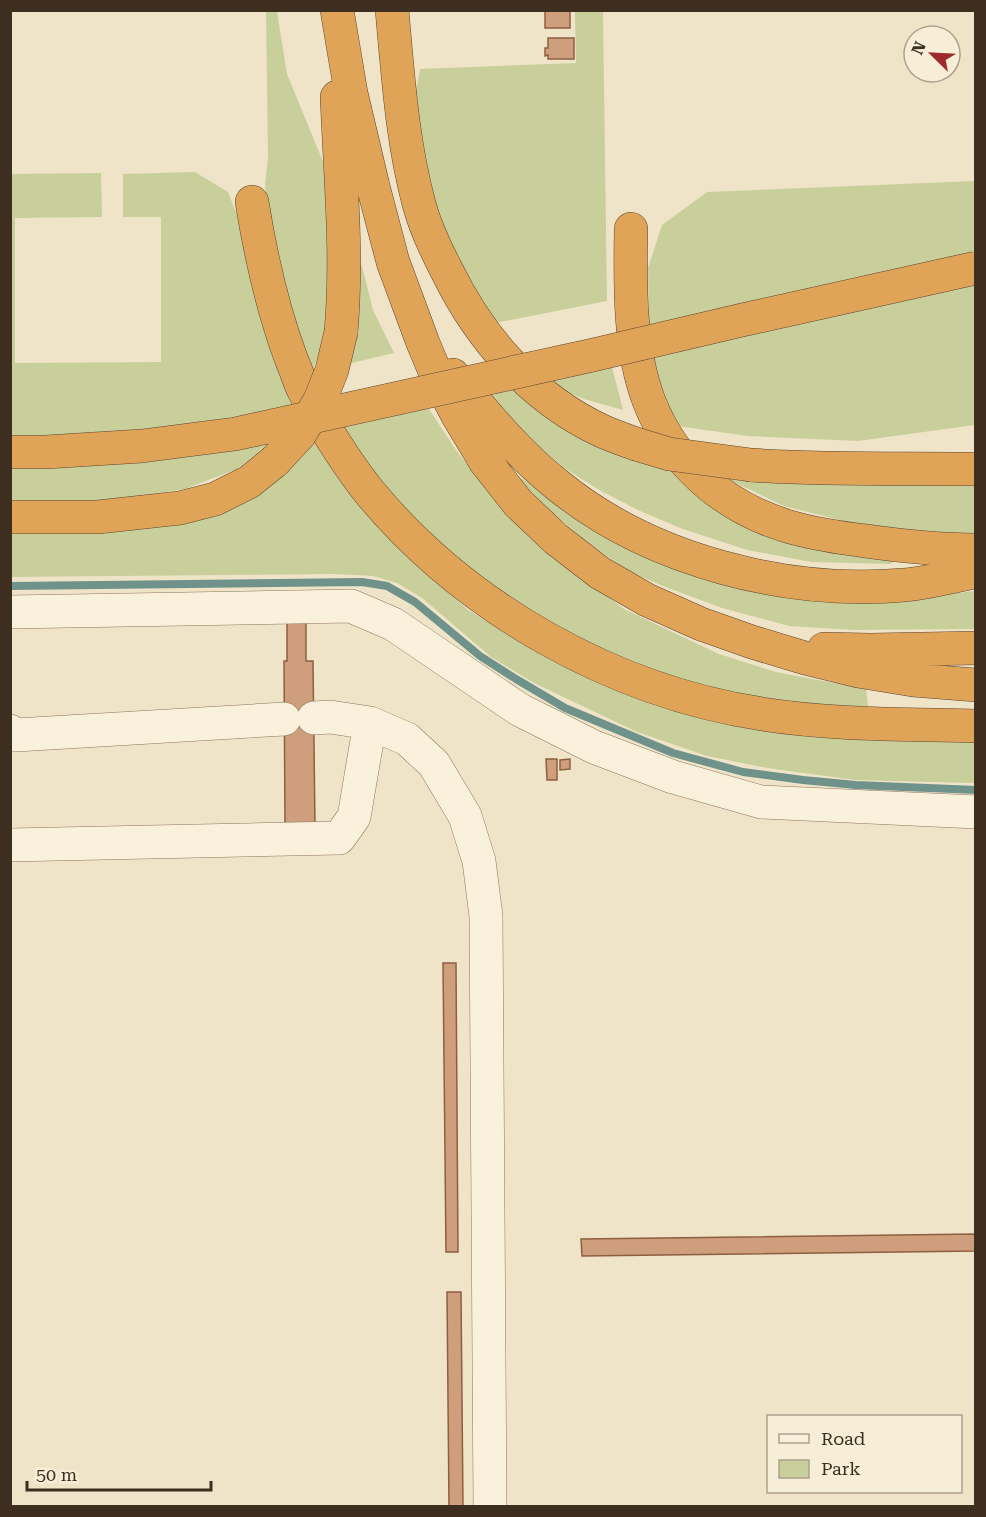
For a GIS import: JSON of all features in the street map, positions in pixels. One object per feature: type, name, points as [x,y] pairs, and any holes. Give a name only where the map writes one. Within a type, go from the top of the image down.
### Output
[{"type":"highway","points":[[10,517],[98,517],[180,508],[215,499],[249,482],[275,461],[300,434],[320,400],[332,370],[341,332],[344,300],[333,10]]},
{"type":"highway","points":[[337,10],[351,93],[393,262],[436,374],[485,461],[518,503],[556,539],[600,573],[647,600],[701,624],[805,658],[858,671],[913,680],[975,685]]},
{"type":"highway","points":[[392,10],[408,156],[420,206],[436,251],[457,292],[479,327],[504,358],[533,387],[602,431],[669,454],[751,465],[838,469],[975,469]]},
{"type":"highway","points":[[252,202],[262,263],[280,330],[303,390],[335,443],[370,493],[411,536],[455,577],[502,612],[552,642],[604,668],[659,689],[710,704],[761,714],[814,720],[871,724],[975,726]]},
{"type":"highway","points":[[631,229],[632,319],[639,367],[649,400],[665,434],[691,470],[716,492],[748,511],[790,527],[887,544],[975,550]]},
{"type":"highway","points":[[10,452],[142,446],[235,434],[975,268]]},
{"type":"highway","points":[[408,302],[431,344],[451,373],[524,455],[561,488],[604,518],[652,542],[701,561],[753,575],[801,583],[854,586],[905,585],[975,572]]},
{"type":"highway","points":[[898,468],[975,453]]},
{"type":"highway","points":[[752,642],[813,649],[975,648]]},
{"type":"street","points":[[10,612],[351,606],[393,624],[520,710],[594,747],[673,777],[761,802],[975,812]]},
{"type":"street","points":[[12,733],[330,717],[370,723],[407,739],[434,764],[465,816],[479,861],[486,916],[489,1506]]},
{"type":"street","points":[[10,845],[339,838],[354,817],[370,723]]},
{"type":"green space","points":[[266,11],[277,11],[287,74],[324,164],[329,202],[328,306],[322,343],[312,374],[289,313],[271,233],[265,186],[268,157]]},
{"type":"green space","points":[[575,11],[603,11],[607,301],[490,324],[457,275],[410,123],[420,69],[576,63]]},
{"type":"green space","points":[[195,172],[228,192],[241,225],[294,406],[164,430],[11,437],[10,174],[101,173],[102,217],[15,218],[15,363],[161,362],[161,217],[123,217],[123,174]]},
{"type":"green space","points":[[975,181],[975,425],[858,441],[748,436],[670,425],[654,382],[649,330],[648,268],[662,225],[707,192]]},
{"type":"green space","points":[[356,262],[362,266],[373,310],[394,353],[339,366]]},
{"type":"green space","points":[[609,355],[623,410],[584,399],[549,385],[537,372]]},
{"type":"green space","points":[[502,379],[556,416],[900,557],[890,564],[811,562],[747,550],[680,528],[640,511],[564,468],[471,388]]},
{"type":"green space","points":[[427,406],[458,453],[492,496],[547,551],[624,609],[719,654],[776,672],[866,689],[868,706],[795,706],[732,695],[658,671],[573,637],[511,601],[453,558],[387,494],[339,425]]},
{"type":"green space","points":[[314,438],[415,562],[467,609],[508,635],[559,661],[975,739],[975,783],[855,780],[767,768],[707,756],[637,732],[534,683],[491,657],[422,598],[397,583],[373,576],[335,574],[11,577],[11,530],[146,525]]},
{"type":"green space","points":[[271,442],[237,469],[185,489],[114,500],[11,501],[10,467]]},
{"type":"green space","points":[[506,467],[594,529],[736,588],[799,595],[904,599],[975,591],[975,629],[853,630],[789,626],[722,608],[626,570],[535,499]]},
{"type":"green space","points":[[711,471],[975,477],[975,534],[863,526],[784,506]]},
{"type":"building","points":[[545,10],[570,10],[570,28],[545,28]]},
{"type":"building","points":[[548,38],[574,38],[574,59],[548,59],[548,55],[545,56],[545,48],[548,48]]},
{"type":"building","points":[[287,623],[306,623],[306,661],[313,661],[315,827],[285,827],[284,661],[287,661]]},
{"type":"building","points":[[546,759],[557,759],[557,780],[547,780]]},
{"type":"building","points":[[570,759],[570,769],[560,770],[560,760]]},
{"type":"building","points":[[443,963],[456,963],[458,1252],[446,1252]]},
{"type":"building","points":[[976,1234],[976,1251],[582,1256],[581,1239]]},
{"type":"building","points":[[447,1292],[461,1292],[463,1506],[449,1506]]},
{"type":"waterway","points":[[10,586],[362,582],[387,586],[415,602],[480,656],[565,708],[673,753],[743,772],[803,780],[856,785],[976,790]]}]
